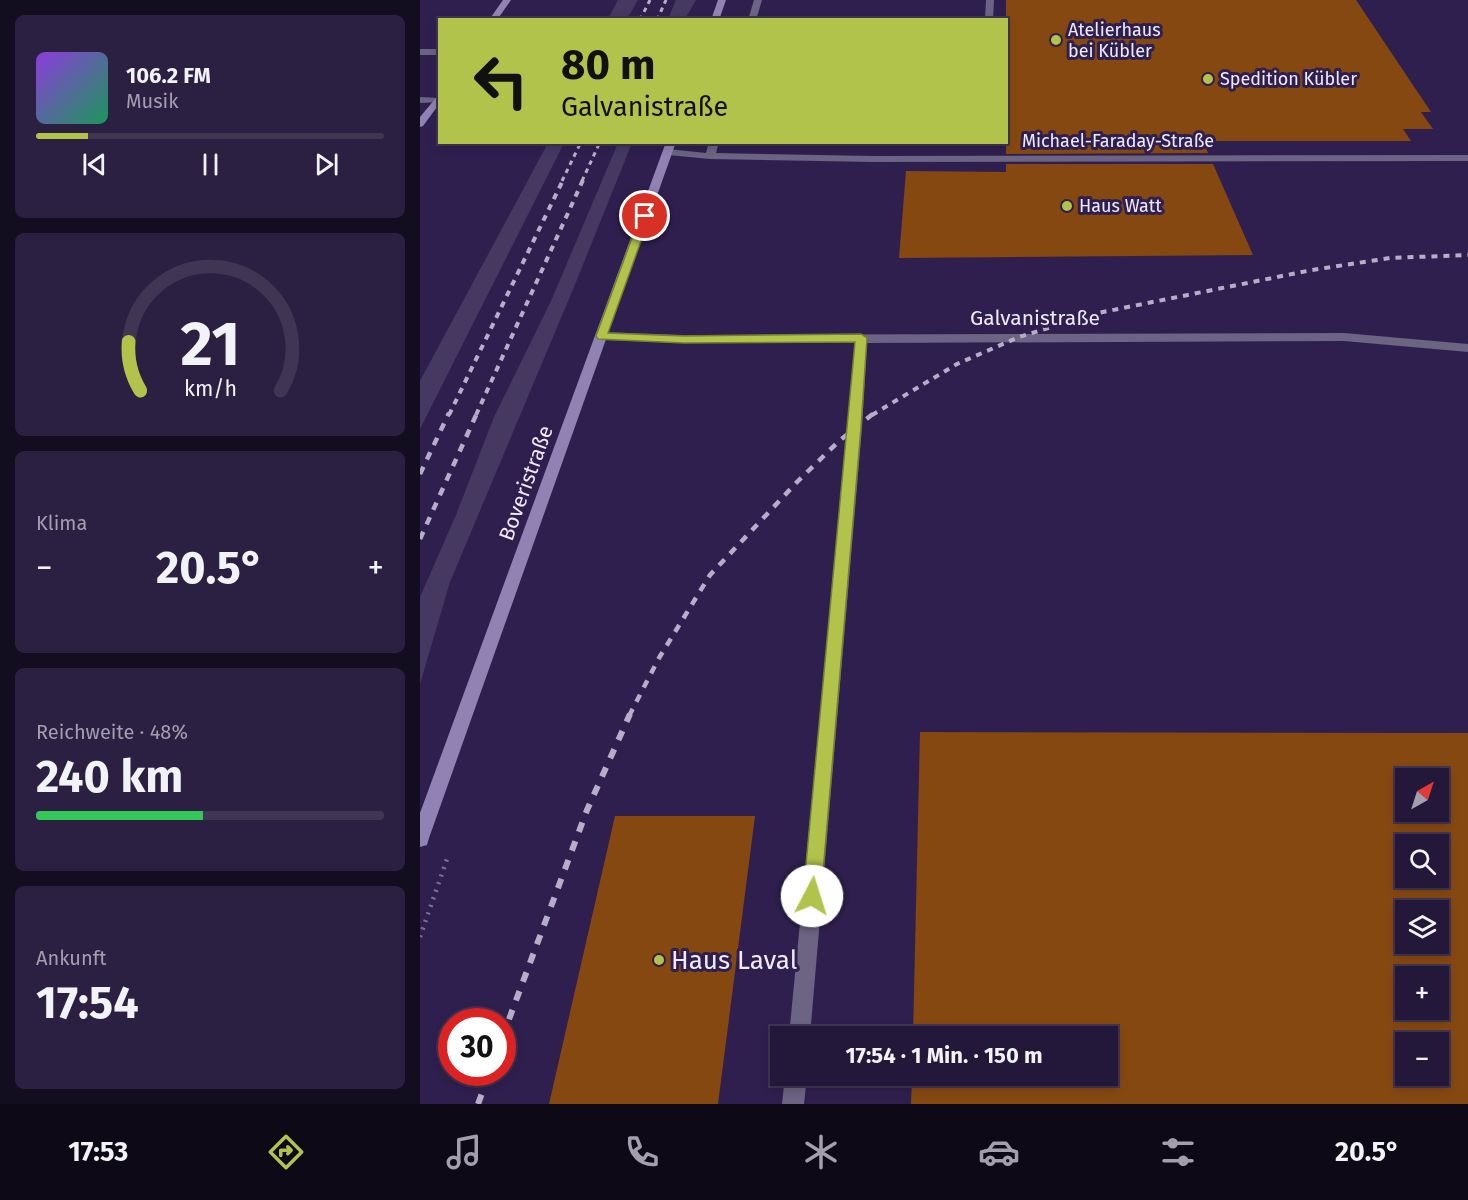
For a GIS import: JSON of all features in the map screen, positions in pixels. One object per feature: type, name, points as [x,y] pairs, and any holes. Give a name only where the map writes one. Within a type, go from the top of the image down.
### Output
[{"type":"main road","points":[[494,18],[507,0]]},
{"type":"main road","points":[[716,18],[722,0]]},
{"type":"main road","points":[[420,124],[438,98]]},
{"type":"main road","name":"Boveristraße","points":[[420,838],[669,147]]},
{"type":"street","points":[[753,18],[758,0]]},
{"type":"street","points":[[989,18],[990,0]]},
{"type":"street","points":[[420,52],[438,52]]},
{"type":"street","points":[[420,100],[438,98]]},
{"type":"street","points":[[710,156],[713,144]]},
{"type":"street","name":"Michael-Faraday-Straße","points":[[669,147],[710,156],[873,159],[1468,158]]},
{"type":"street","name":"Galvanistraße","points":[[602,336],[684,339],[1344,336],[1468,348]]},
{"type":"street","points":[[800,1026],[855,428],[861,338]]},
{"type":"street","points":[[793,1104],[794,1086]]},
{"type":"shaded area","points":[[618,0],[638,0],[628,18],[609,18]]},
{"type":"shaded area","points":[[676,0],[696,0],[686,18],[668,18]]},
{"type":"shaded area","points":[[547,144],[563,144],[420,429],[420,381]]},
{"type":"shaded area","points":[[618,144],[632,144],[450,582],[420,684],[420,597],[456,515],[494,417],[551,301]]},
{"type":"building","name":"Spedition Kübler","points":[[1006,0],[1356,0],[1431,112],[1421,112],[1433,129],[1403,129],[1411,141],[1203,141],[1208,153],[1006,154],[1006,144],[1008,144],[1008,18],[1006,18]]},
{"type":"building","name":"Haus Watt","points":[[1006,164],[1213,164],[1253,255],[899,258],[906,171],[1006,172]]},
{"type":"building","points":[[920,732],[1468,733],[1468,1104],[911,1104],[912,1086],[1118,1086],[1118,1026],[913,1026]]},
{"type":"building","name":"Haus Laval","points":[[615,816],[755,816],[718,1104],[549,1104]]},
{"type":"railway","points":[[641,18],[650,0]]},
{"type":"railway","points":[[658,18],[666,0]]},
{"type":"railway","points":[[562,181],[580,144]]},
{"type":"railway","points":[[582,181],[599,144]]},
{"type":"railway","points":[[449,415],[563,180]]},
{"type":"railway","points":[[476,415],[583,180]]},
{"type":"railway","points":[[872,415],[957,364],[1019,337],[1093,314],[1312,270],[1390,258],[1468,255]]},
{"type":"railway","points":[[420,474],[449,413]]},
{"type":"railway","points":[[420,539],[477,413]]},
{"type":"railway","points":[[630,714],[659,658],[710,575],[798,481],[838,442],[874,413]]},
{"type":"railway","points":[[513,1008],[587,810],[630,714]]},
{"type":"railway","points":[[478,1104],[485,1086]]},
{"type":"place","name":"Atelierhaus bei Kübler","points":[[1056,40]]},
{"type":"place","name":"Spedition Kübler","points":[[1208,79]]},
{"type":"place","name":"Haus Watt","points":[[1067,206]]},
{"type":"place","name":"Haus Laval","points":[[659,960]]},
{"type":"route","points":[[645,216],[602,336],[684,339],[861,338],[855,428],[812,896]]}]
